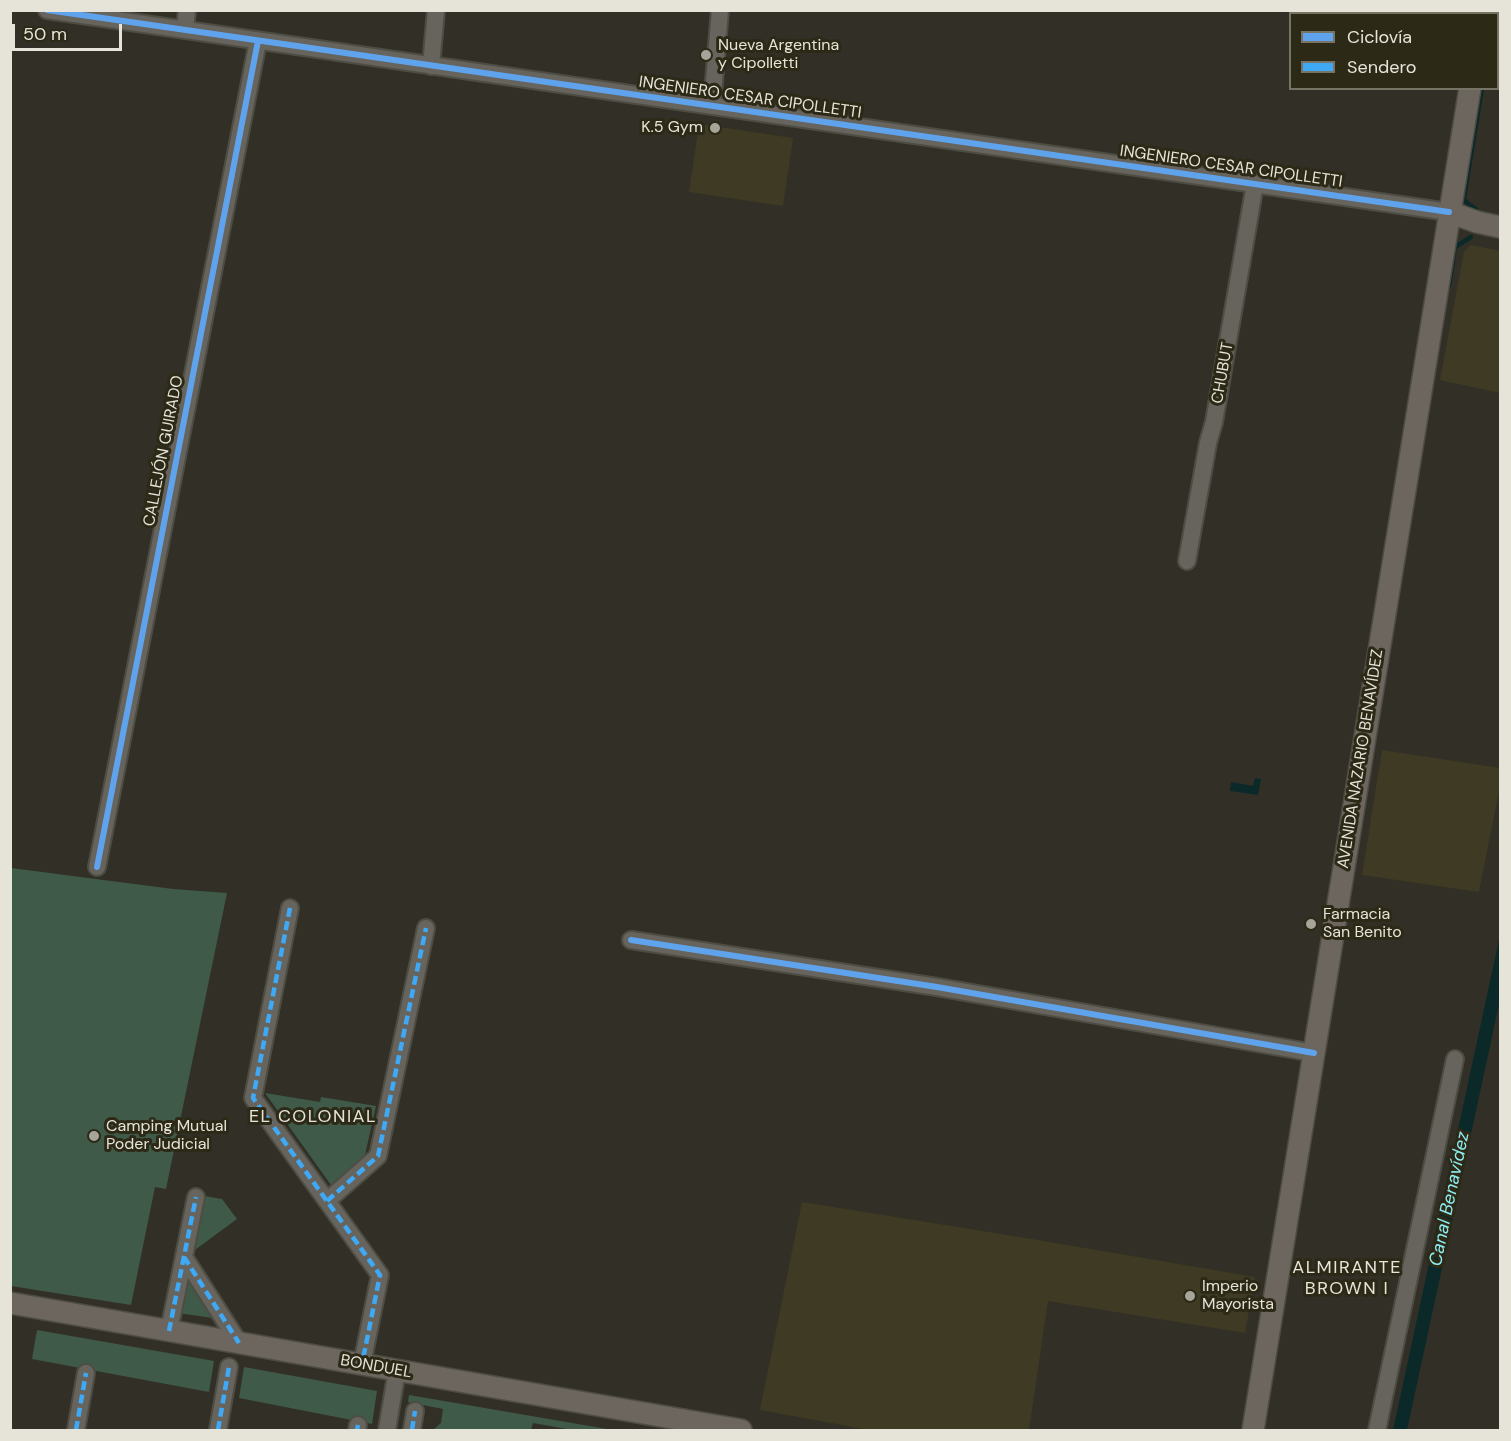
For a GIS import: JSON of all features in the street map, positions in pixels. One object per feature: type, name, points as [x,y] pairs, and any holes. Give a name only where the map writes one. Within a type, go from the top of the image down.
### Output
[{"type":"main road","name":"AVENIDA NAZARIO BENAVÍDEZ","points":[[1253,1431],[1470,90]]},
{"type":"main road","name":"INGENIERO CESAR CIPOLLETTI","points":[[1449,212],[1500,227]]},
{"type":"main road","name":"BONDUEL","points":[[10,1303],[741,1431]]},
{"type":"street","name":"INGENIERO CESAR CIPOLLETTI","points":[[47,10],[1449,212]]},
{"type":"street","points":[[185,30],[187,10]]},
{"type":"street","points":[[431,66],[436,10]]},
{"type":"street","points":[[712,106],[720,10]]},
{"type":"street","name":"CALLEJÓN GUIRADO","points":[[96,867],[258,41]]},
{"type":"street","name":"CHUBUT","points":[[1187,561],[1208,442],[1214,422],[1255,184]]},
{"type":"street","points":[[290,908],[253,1098],[381,1275],[362,1364]]},
{"type":"street","points":[[327,1201],[378,1156],[426,928]]},
{"type":"street","points":[[631,940],[937,987],[1314,1053]]},
{"type":"street","points":[[1377,1431],[1455,1059]]},
{"type":"street","points":[[169,1330],[196,1197]]},
{"type":"street","points":[[184,1257],[239,1343]]},
{"type":"street","points":[[218,1431],[229,1367]]},
{"type":"street","points":[[387,1431],[397,1370]]},
{"type":"street","points":[[76,1431],[86,1373]]},
{"type":"street","points":[[412,1431],[415,1411]]},
{"type":"shaded area","points":[[699,124],[793,138],[783,206],[689,192]]},
{"type":"shaded area","points":[[1471,245],[1500,251],[1500,393],[1440,380],[1464,252]]},
{"type":"shaded area","points":[[1382,750],[1500,768],[1500,786],[1479,892],[1362,875]]},
{"type":"shaded area","points":[[802,1202],[1255,1277],[1245,1333],[1048,1301],[1029,1430],[869,1430],[760,1410]]},
{"type":"green space","name":"Camping Mutual Poder Judicial","points":[[11,868],[173,889],[227,893],[166,1189],[155,1187],[131,1305],[11,1286]]},
{"type":"green space","points":[[265,1093],[320,1102],[321,1097],[376,1106],[365,1155],[331,1185]]},
{"type":"green space","points":[[199,1195],[222,1199],[237,1219],[188,1255]]},
{"type":"green space","points":[[186,1268],[219,1319],[178,1313]]},
{"type":"green space","points":[[37,1330],[214,1361],[209,1392],[32,1359]]},
{"type":"green space","points":[[244,1367],[377,1391],[372,1424],[239,1398]]},
{"type":"green space","points":[[409,1395],[613,1430],[572,1430],[533,1423],[531,1430],[433,1430],[441,1423],[443,1409],[408,1402]]},
{"type":"water","points":[[1255,778],[1261,779],[1258,795],[1230,791],[1231,782],[1253,786]]},
{"type":"water","name":"Canal Benavídez","points":[[1500,935],[1500,1000],[1407,1430],[1393,1430]]},
{"type":"waterway","points":[[1476,209],[1464,198],[1482,90]]},
{"type":"waterway","points":[[1449,286],[1455,247],[1471,237]]},
{"type":"marked path","points":[[290,908],[253,1098],[380,1275],[362,1364]]},
{"type":"marked path","points":[[327,1201],[378,1156],[426,928]]},
{"type":"marked path","points":[[169,1331],[196,1197]]},
{"type":"marked path","points":[[184,1257],[239,1343]]},
{"type":"marked path","points":[[218,1430],[229,1367]]},
{"type":"marked path","points":[[76,1430],[86,1373]]},
{"type":"marked path","points":[[412,1430],[415,1411]]},
{"type":"marked path","points":[[357,1430],[358,1425]]},
{"type":"cycle path","points":[[47,10],[1449,212]]},
{"type":"cycle path","points":[[97,867],[258,41]]},
{"type":"cycle path","points":[[631,940],[937,987],[1314,1053]]},
{"type":"place","name":"Nueva Argentina y Cipolletti","points":[[706,55]]},
{"type":"place","name":"K.5 Gym","points":[[715,128]]},
{"type":"place","name":"Farmacia San Benito","points":[[1311,924]]},
{"type":"place","name":"Camping Mutual Poder Judicial","points":[[94,1136]]},
{"type":"place","name":"Imperio Mayorista","points":[[1190,1296]]},
{"type":"district","name":"EL COLONIAL","points":[[313,1117]]},
{"type":"district","name":"ALMIRANTE BROWN I","points":[[1347,1278]]}]
